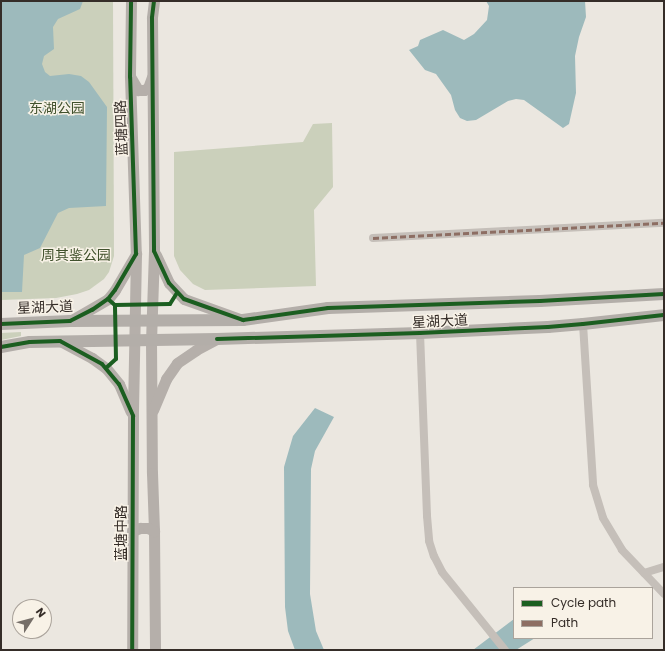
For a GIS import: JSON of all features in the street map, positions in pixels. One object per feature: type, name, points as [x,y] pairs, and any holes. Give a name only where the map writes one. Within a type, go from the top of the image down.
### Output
[{"type":"main road","name":"蓝塘四路","points":[[131,1],[130,77],[136,254],[135,321]]},
{"type":"main road","points":[[154,1],[152,18],[154,251],[151,340],[154,650]]},
{"type":"main road","points":[[130,77],[134,87],[138,90],[148,88],[152,77]]},
{"type":"main road","points":[[154,251],[169,283],[184,299],[243,320]]},
{"type":"main road","points":[[70,321],[108,299],[136,254]]},
{"type":"main road","points":[[661,294],[661,315]]},
{"type":"main road","name":"星湖大道","points":[[1,324],[70,321],[152,322],[243,320],[328,308],[540,301],[661,294]]},
{"type":"main road","name":"星湖大道","points":[[1,347],[30,342],[217,339],[420,333],[584,324],[661,315]]},
{"type":"main road","name":"蓝塘中路","points":[[132,650],[132,416],[135,321]]},
{"type":"main road","points":[[30,323],[30,342]]},
{"type":"main road","points":[[152,412],[166,379],[177,363],[196,350],[217,339]]},
{"type":"main road","points":[[60,342],[92,358],[106,368],[119,384],[132,416]]},
{"type":"main road","points":[[132,532],[140,528],[148,528],[154,531]]},
{"type":"street","points":[[373,238],[664,223]]},
{"type":"street","points":[[584,324],[593,484],[603,518],[622,550],[664,594]]},
{"type":"street","points":[[420,333],[429,541],[442,572],[505,650]]},
{"type":"street","points":[[644,573],[664,567]]},
{"type":"green space","name":"东湖公园","points":[[1,1],[113,1],[114,256],[109,272],[104,279],[89,290],[77,294],[56,298],[1,300]]},
{"type":"green space","points":[[332,123],[333,187],[314,210],[316,286],[205,290],[193,284],[180,270],[174,256],[174,152],[303,142],[313,124]]},
{"type":"green space","points":[[21,332],[21,336],[1,340],[1,333]]},
{"type":"water","name":"东湖公园","points":[[1,1],[83,1],[80,9],[58,19],[53,27],[54,49],[44,56],[42,64],[45,72],[50,76],[69,74],[81,76],[89,82],[107,107],[106,206],[69,208],[58,213],[40,248],[24,255],[22,292],[1,292]]},
{"type":"water","points":[[486,1],[585,1],[586,17],[579,37],[575,56],[576,93],[569,124],[563,128],[524,100],[516,99],[508,101],[476,120],[467,121],[460,118],[455,110],[451,95],[436,74],[425,70],[409,50],[418,46],[420,40],[443,30],[464,40],[474,34],[487,20],[489,6]]},
{"type":"water","points":[[315,408],[334,417],[315,451],[311,469],[310,594],[316,631],[324,650],[295,650],[288,631],[285,607],[284,467],[293,436]]},
{"type":"water","points":[[513,620],[513,639],[533,639],[516,650],[473,650]]},
{"type":"marked path","points":[[373,238],[664,223]]},
{"type":"cycle path","points":[[1,324],[70,321],[92,310],[108,299],[136,254],[130,77],[131,1]]},
{"type":"cycle path","points":[[154,1],[152,18],[154,251],[169,283],[184,299],[243,320],[328,308],[540,301],[664,294]]},
{"type":"cycle path","points":[[108,299],[115,305],[170,304],[177,293]]},
{"type":"cycle path","points":[[106,368],[116,359],[115,305]]},
{"type":"cycle path","points":[[217,339],[420,333],[548,327],[664,315]]},
{"type":"cycle path","points":[[1,347],[30,342],[60,341],[102,364],[119,384],[133,416],[132,650]]},
{"type":"park label","name":"周其鉴公园","points":[[76,255]]}]
